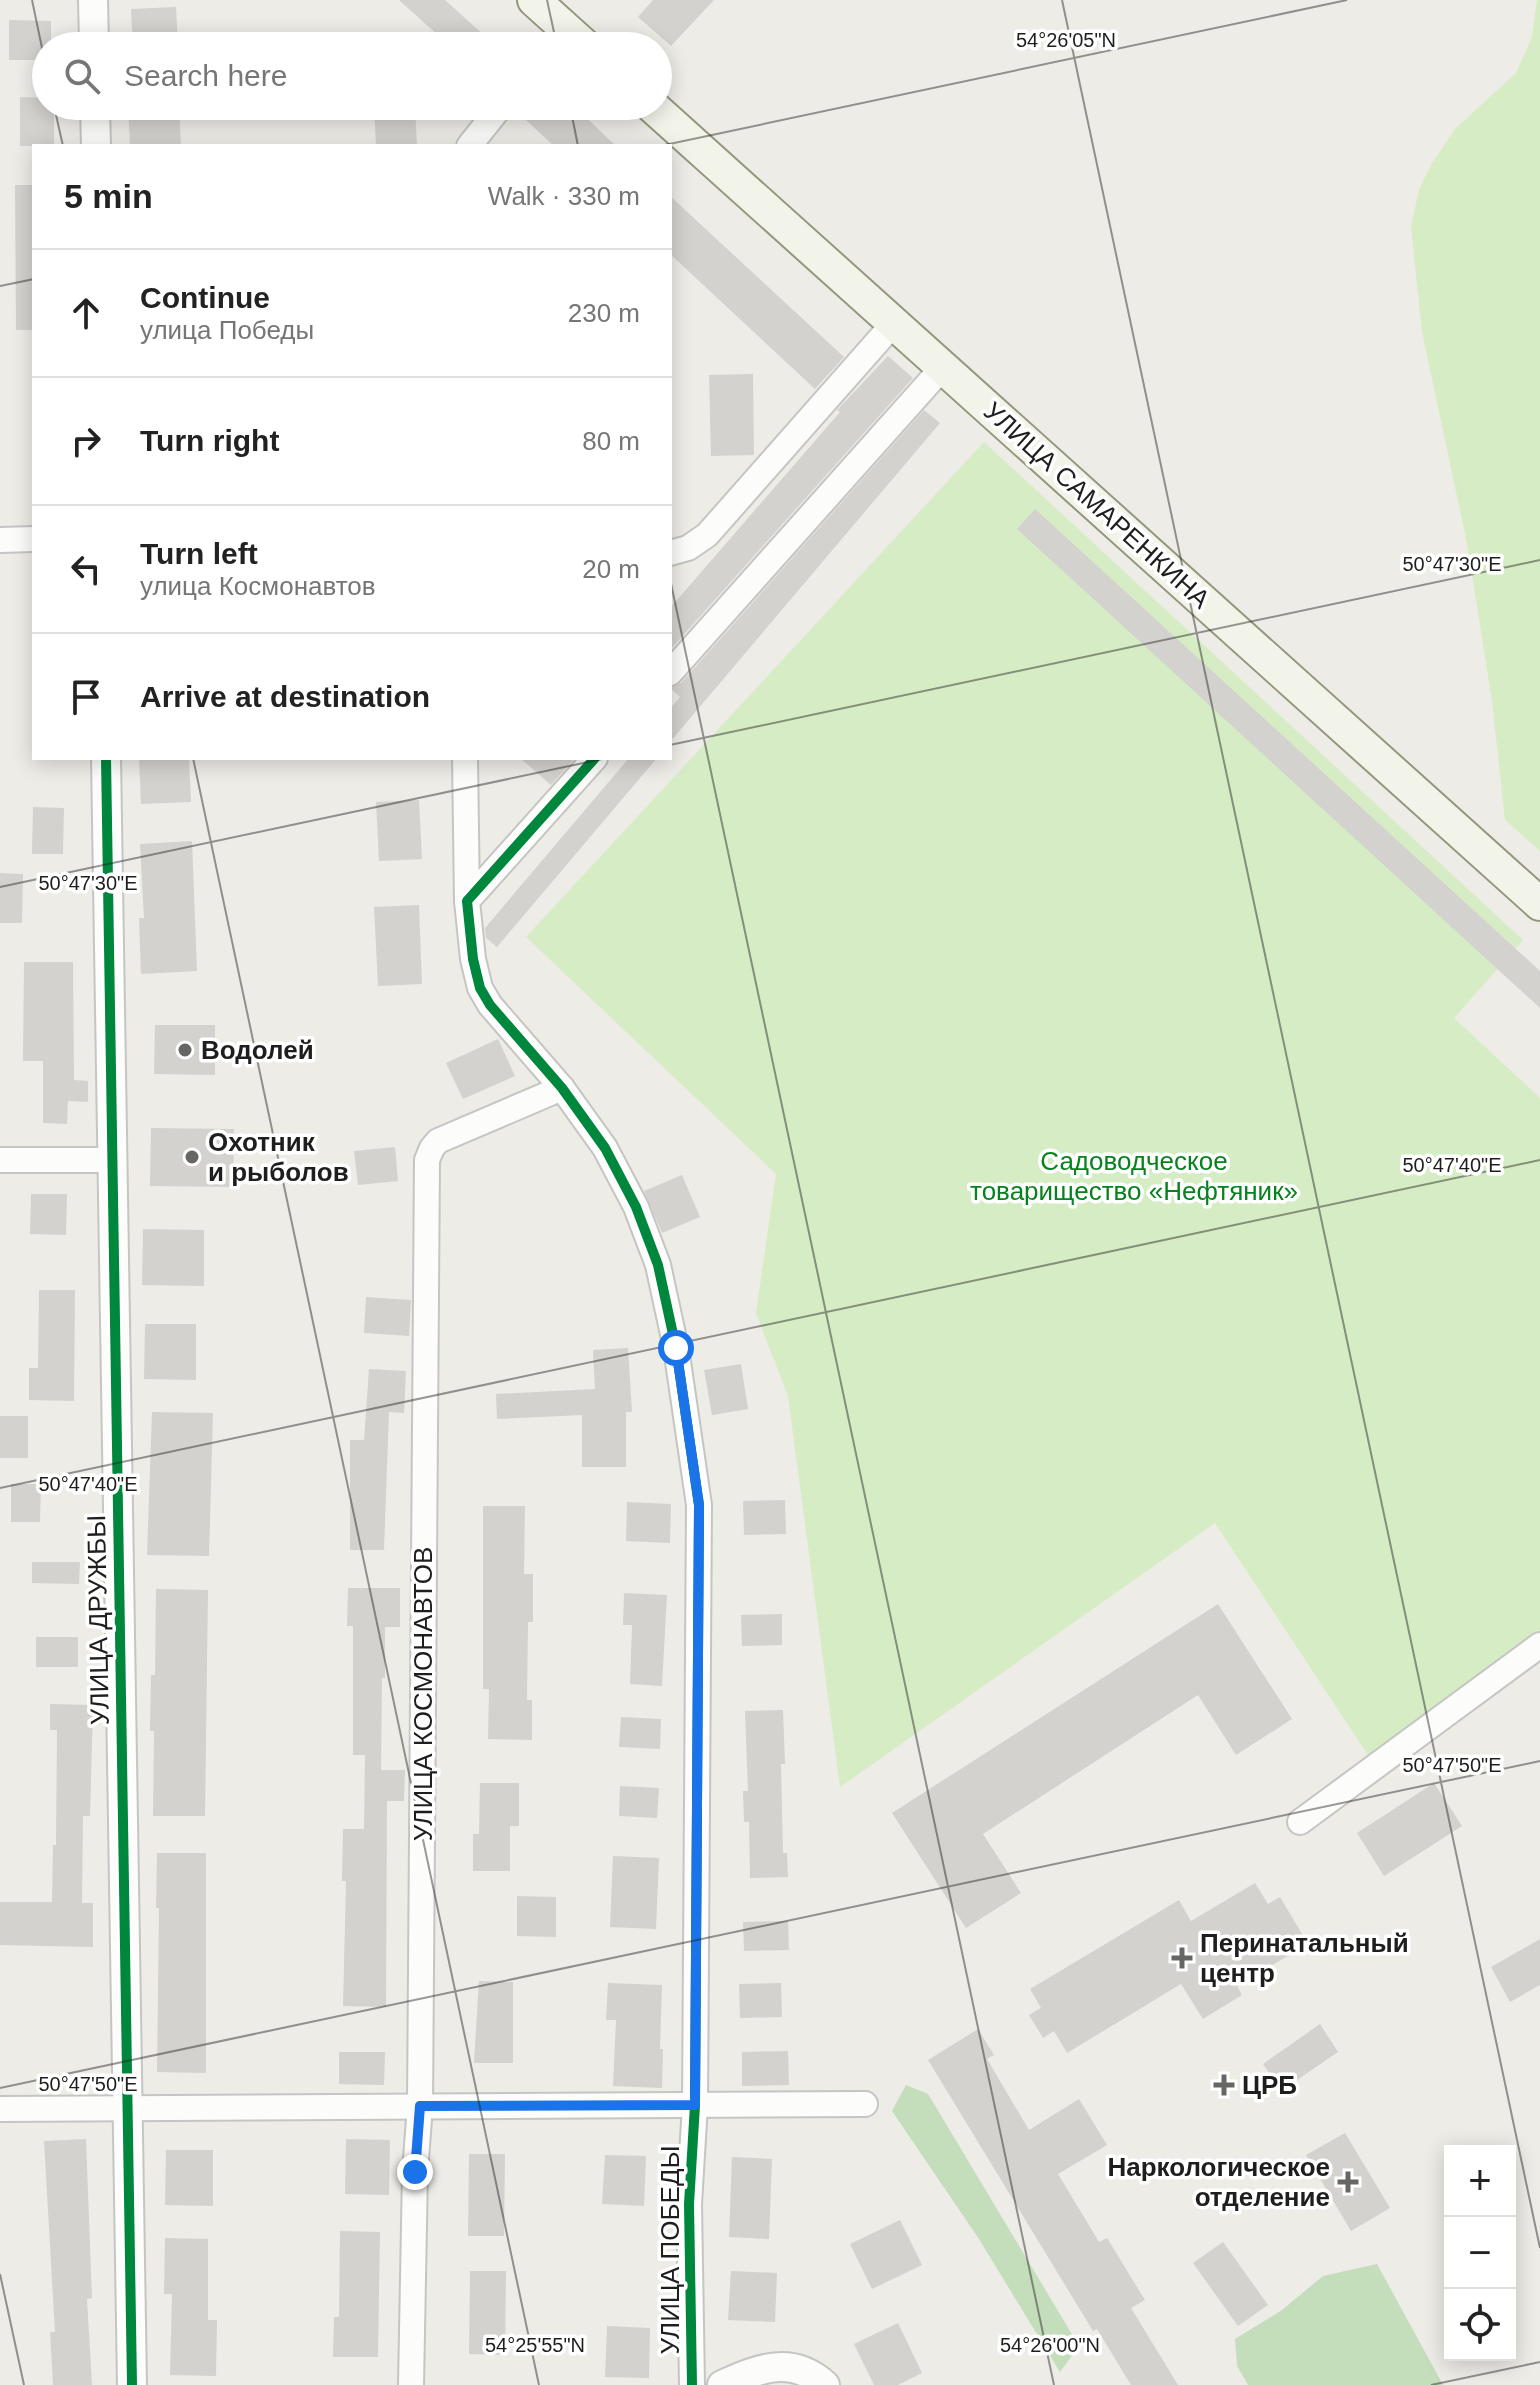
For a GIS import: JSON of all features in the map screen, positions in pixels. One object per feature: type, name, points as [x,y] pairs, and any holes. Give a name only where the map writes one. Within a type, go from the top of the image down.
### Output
[{"type":"main road","points":[[534,0],[563,32]]},
{"type":"main road","name":"УЛИЦА САМАРЕНКИНА","points":[[668,120],[1540,904]]},
{"type":"street","points":[[93,0],[94,32]]},
{"type":"street","points":[[95,120],[96,144]]},
{"type":"street","points":[[471,144],[490,120]]},
{"type":"street","points":[[672,552],[688,548],[707,535],[894,323]]},
{"type":"street","points":[[672,671],[943,367]]},
{"type":"street","points":[[0,540],[32,539]]},
{"type":"street","name":"УЛИЦА ДРУЖБЫ","points":[[106,760],[132,2385]]},
{"type":"street","points":[[465,760],[467,901]]},
{"type":"street","points":[[467,901],[593,760]]},
{"type":"street","name":"УЛИЦА ПОБЕДЫ","points":[[467,901],[473,959],[480,988],[490,1005],[562,1088],[605,1148],[636,1207],[658,1265],[676,1348],[699,1505],[695,2105],[689,2204],[692,2385]]},
{"type":"street","name":"УЛИЦА КОСМОНАВТОВ","points":[[411,2385],[415,2172],[420,2106],[427,1160],[438,1141],[562,1088]]},
{"type":"street","points":[[0,1160],[112,1160]]},
{"type":"street","points":[[1300,1822],[1540,1645]]},
{"type":"street","points":[[0,2109],[865,2104]]},
{"type":"street","points":[[733,2380],[787,2366],[802,2368],[825,2385]]},
{"type":"green space","points":[[1537,0],[1540,0],[1540,851],[1505,820],[1492,701],[1467,543],[1422,332],[1411,227],[1419,190],[1455,129],[1516,73],[1532,37]]},
{"type":"green space","name":"Садоводческое товарищество «Нефтяник»","points":[[984,442],[1523,940],[1454,1018],[1540,1098],[1540,1631],[1370,1758],[1215,1523],[840,1787],[788,1396],[756,1313],[776,1174],[526,937]]},
{"type":"green space","points":[[906,2085],[928,2094],[1079,2346],[1060,2372],[979,2239],[892,2111]]},
{"type":"green space","points":[[1377,2264],[1443,2385],[1248,2385],[1237,2366],[1235,2339],[1282,2310],[1323,2276]]},
{"type":"building","points":[[399,0],[445,0],[480,32],[434,32]]},
{"type":"building","points":[[653,0],[714,0],[672,45],[672,32],[655,32],[638,17]]},
{"type":"building","points":[[176,7],[177,32],[132,32],[131,9]]},
{"type":"building","points":[[9,20],[51,21],[51,32],[32,32],[32,60],[9,60]]},
{"type":"building","points":[[20,97],[32,97],[32,120],[54,120],[54,144],[20,146]]},
{"type":"building","points":[[129,120],[180,120],[181,144],[130,144]]},
{"type":"building","points":[[375,120],[416,120],[417,144],[376,144]]},
{"type":"building","points":[[526,120],[589,120],[614,144],[552,144]]},
{"type":"building","points":[[15,185],[32,185],[32,330],[16,330]]},
{"type":"building","points":[[672,198],[844,357],[815,389],[672,256]]},
{"type":"building","points":[[888,356],[913,378],[672,648],[672,606],[840,412],[837,410]]},
{"type":"building","points":[[753,374],[754,455],[711,456],[709,375]]},
{"type":"building","points":[[924,410],[940,423],[672,740],[672,707],[680,697],[672,687],[681,683]]},
{"type":"building","points":[[1035,509],[1540,971],[1540,1008],[1017,529]]},
{"type":"building","points":[[139,760],[189,760],[191,802],[141,804]]},
{"type":"building","points":[[522,760],[573,760],[551,785]]},
{"type":"building","points":[[627,760],[655,760],[497,947],[486,938],[485,928]]},
{"type":"building","points":[[419,800],[422,859],[379,861],[376,802]]},
{"type":"building","points":[[33,807],[64,808],[63,854],[32,854]]},
{"type":"building","points":[[192,841],[197,971],[141,974],[139,918],[144,918],[140,844]]},
{"type":"building","points":[[0,873],[23,874],[22,923],[0,923]]},
{"type":"building","points":[[419,905],[422,984],[378,986],[374,907]]},
{"type":"building","points":[[24,962],[73,962],[74,1080],[88,1081],[88,1102],[68,1101],[67,1124],[43,1123],[43,1061],[23,1061]]},
{"type":"building","name":"Водолей","points":[[155,1025],[215,1025],[215,1075],[154,1074]]},
{"type":"building","points":[[498,1039],[515,1076],[463,1099],[446,1063]]},
{"type":"building","name":"Охотник и рыболов","points":[[151,1128],[234,1129],[233,1187],[150,1186]]},
{"type":"building","points":[[395,1147],[398,1181],[358,1185],[354,1151]]},
{"type":"building","points":[[682,1175],[700,1217],[662,1233],[644,1191]]},
{"type":"building","points":[[31,1194],[67,1194],[66,1235],[30,1234]]},
{"type":"building","points":[[143,1229],[204,1230],[204,1286],[142,1285]]},
{"type":"building","points":[[39,1290],[75,1290],[74,1401],[29,1400],[29,1368],[38,1368]]},
{"type":"building","points":[[366,1297],[411,1300],[409,1336],[364,1333]]},
{"type":"building","points":[[145,1324],[196,1324],[196,1380],[144,1379]]},
{"type":"building","points":[[628,1348],[632,1412],[626,1412],[626,1467],[582,1467],[582,1415],[497,1419],[496,1394],[595,1389],[593,1350]]},
{"type":"building","points":[[741,1364],[748,1409],[712,1415],[704,1370]]},
{"type":"building","points":[[369,1369],[406,1371],[404,1413],[389,1412],[384,1550],[350,1550],[350,1440],[364,1440]]},
{"type":"building","points":[[152,1412],[213,1413],[209,1556],[147,1555]]},
{"type":"building","points":[[0,1416],[28,1416],[28,1458],[0,1458]]},
{"type":"building","points":[[11,1484],[41,1484],[40,1522],[11,1522]]},
{"type":"building","points":[[785,1500],[786,1534],[744,1535],[743,1501]]},
{"type":"building","points":[[627,1502],[671,1504],[670,1543],[626,1541]]},
{"type":"building","points":[[483,1506],[525,1506],[524,1574],[533,1574],[533,1622],[528,1622],[527,1700],[532,1700],[532,1740],[488,1739],[489,1689],[483,1689]]},
{"type":"building","points":[[32,1562],[80,1562],[79,1584],[32,1583]]},
{"type":"building","points":[[348,1588],[400,1588],[400,1627],[385,1627],[385,1678],[382,1678],[381,1770],[405,1770],[404,1801],[387,1801],[386,2007],[343,2006],[346,1881],[342,1881],[343,1829],[364,1829],[365,1755],[353,1755],[353,1626],[347,1626]]},
{"type":"building","points":[[156,1589],[208,1590],[205,1816],[153,1816],[154,1731],[150,1731],[151,1675],[155,1675]]},
{"type":"building","points":[[624,1593],[667,1595],[662,1686],[630,1684],[632,1625],[623,1625]]},
{"type":"building","points":[[1218,1604],[1292,1719],[1236,1755],[1198,1695],[983,1834],[1021,1893],[966,1928],[892,1813]]},
{"type":"building","points":[[782,1614],[782,1645],[742,1646],[741,1615]]},
{"type":"building","points":[[36,1637],[78,1637],[78,1667],[36,1667]]},
{"type":"building","points":[[50,1704],[93,1705],[90,1816],[83,1816],[82,1903],[93,1903],[93,1947],[0,1945],[0,1902],[52,1902],[57,1730],[50,1730]]},
{"type":"building","points":[[783,1710],[783,1853],[787,1853],[788,1877],[750,1878],[749,1822],[744,1822],[743,1791],[748,1791],[745,1711]]},
{"type":"building","points":[[621,1717],[661,1719],[660,1749],[619,1747]]},
{"type":"building","points":[[480,1783],[519,1783],[519,1826],[510,1826],[510,1871],[473,1871],[473,1834],[479,1834]]},
{"type":"building","points":[[1434,1783],[1462,1826],[1384,1876],[1357,1833]]},
{"type":"building","points":[[620,1786],[659,1788],[657,1818],[619,1816]]},
{"type":"building","points":[[157,1853],[206,1853],[206,2073],[157,2072]]},
{"type":"building","points":[[613,1856],[659,1858],[656,1929],[610,1927]]},
{"type":"building","name":"Перинатальный центр","points":[[1255,1883],[1268,1904],[1280,1897],[1308,1944],[1237,1986],[1242,1995],[1203,2019],[1181,1984],[1067,2053],[1054,2031],[1043,2038],[1029,2015],[1041,2008],[1030,1989],[1179,1900],[1191,1921]]},
{"type":"building","points":[[517,1896],[556,1897],[556,1937],[517,1936]]},
{"type":"building","points":[[788,1921],[789,1950],[744,1951],[743,1922]]},
{"type":"building","points":[[1540,1939],[1540,1985],[1510,2002],[1491,1967]]},
{"type":"building","points":[[479,1981],[513,1982],[513,2063],[474,2063]]},
{"type":"building","points":[[608,1983],[662,1985],[662,2088],[613,2086],[616,2020],[606,2020]]},
{"type":"building","points":[[781,1983],[782,2017],[740,2018],[739,1984]]},
{"type":"building","points":[[1320,2024],[1338,2052],[1281,2091],[1263,2064]]},
{"type":"building","points":[[978,2029],[994,2055],[987,2059],[1029,2130],[1079,2099],[1107,2145],[1058,2174],[1099,2242],[1107,2238],[1145,2300],[1131,2308],[1178,2385],[1131,2385],[1097,2329],[1093,2331],[928,2060]]},
{"type":"building","points":[[788,2051],[789,2085],[742,2086],[742,2052]]},
{"type":"building","points":[[339,2052],[385,2052],[384,2085],[339,2084]]},
{"type":"building","points":[[1345,2133],[1390,2208],[1351,2231],[1306,2155]]},
{"type":"building","points":[[86,2139],[92,2298],[87,2299],[92,2385],[53,2385],[50,2332],[55,2332],[44,2141]]},
{"type":"building","points":[[346,2139],[390,2140],[389,2195],[345,2194]]},
{"type":"building","points":[[166,2150],[213,2150],[213,2206],[165,2205]]},
{"type":"building","points":[[469,2154],[505,2154],[504,2236],[468,2236]]},
{"type":"building","points":[[605,2155],[646,2156],[644,2206],[602,2204]]},
{"type":"building","points":[[732,2157],[772,2159],[769,2239],[729,2237]]},
{"type":"building","points":[[900,2220],[922,2265],[872,2289],[850,2244]]},
{"type":"building","points":[[340,2231],[380,2232],[378,2357],[333,2357],[334,2317],[339,2317]]},
{"type":"building","points":[[165,2238],[208,2239],[208,2320],[217,2320],[216,2376],[170,2375],[172,2294],[164,2294]]},
{"type":"building","points":[[1223,2242],[1268,2305],[1238,2326],[1193,2263]]},
{"type":"building","points":[[470,2271],[506,2271],[505,2355],[469,2354]]},
{"type":"building","points":[[731,2271],[777,2273],[775,2322],[728,2320]]},
{"type":"building","points":[[898,2323],[922,2373],[898,2385],[874,2385],[854,2344]]},
{"type":"building","points":[[607,2326],[650,2328],[649,2378],[605,2377]]},
{"type":"cycle path","points":[[106,760],[132,2385]]},
{"type":"cycle path","points":[[593,760],[467,901],[473,959],[480,988],[490,1005],[562,1088],[605,1148],[636,1207],[658,1265],[676,1348],[699,1505],[695,2105],[689,2204],[692,2385]]},
{"type":"place","name":"Водолей","points":[[185,1050]]},
{"type":"place","name":"Охотник и рыболов","points":[[192,1157]]},
{"type":"place","name":"Перинатальный центр","points":[[1182,1958]]},
{"type":"place","name":"ЦРБ","points":[[1224,2085]]},
{"type":"place","name":"Наркологическое отделение","points":[[1348,2182]]},
{"type":"route","points":[[415,2172],[420,2106],[695,2105],[699,1505],[676,1348]]}]
